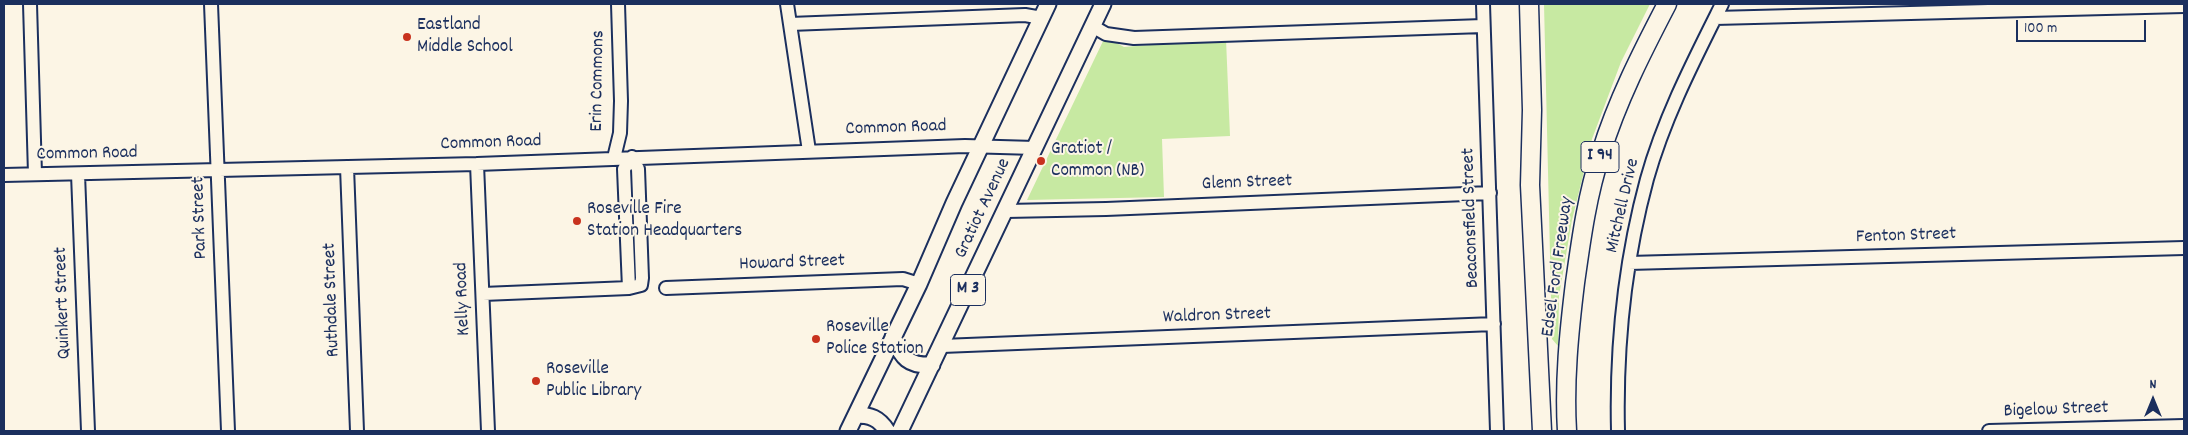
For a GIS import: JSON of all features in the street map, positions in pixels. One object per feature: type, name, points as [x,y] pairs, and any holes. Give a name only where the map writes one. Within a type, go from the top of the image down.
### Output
[{"type":"highway","name":"Edsel Ford Freeway","points":[[1529,4],[1532,110],[1530,194],[1542,431]]},
{"type":"highway","name":"Edsel Ford Freeway","points":[[1567,431],[1567,367],[1570,321],[1581,243],[1593,180],[1601,152],[1630,77],[1667,4]]},
{"type":"main road","name":"Gratiot Avenue","points":[[848,431],[920,284],[980,147],[1048,4]]},
{"type":"main road","name":"Gratiot Avenue","points":[[900,431],[1103,4]]},
{"type":"main road","points":[[893,336],[897,348],[908,361],[914,364],[932,365]]},
{"type":"main road","points":[[856,415],[872,417],[879,421],[887,431]]},
{"type":"street","points":[[30,4],[35,174]]},
{"type":"street","name":"Park Street","points":[[211,4],[228,431]]},
{"type":"street","name":"Erin Commons","points":[[614,158],[620,133],[621,101],[618,4]]},
{"type":"street","points":[[787,4],[809,151]]},
{"type":"street","name":"Beaconsfield Street","points":[[1483,4],[1497,431]]},
{"type":"street","name":"Mitchell Drive","points":[[1618,431],[1619,352],[1629,263],[1647,179],[1673,108],[1722,4]]},
{"type":"street","points":[[1715,18],[2184,6]]},
{"type":"street","points":[[790,24],[1018,16],[1042,18]]},
{"type":"street","points":[[1092,26],[1106,34],[1134,38],[1483,26]]},
{"type":"street","name":"Common Road","points":[[4,175],[477,164],[965,146],[1035,148]]},
{"type":"street","points":[[483,294],[629,288],[624,169],[632,157]]},
{"type":"street","name":"Kelly Road","points":[[477,164],[488,431]]},
{"type":"street","name":"Ruthdale Street","points":[[347,167],[357,431]]},
{"type":"street","name":"Quinkert Street","points":[[78,174],[88,431]]},
{"type":"street","name":"Glenn Street","points":[[1006,211],[1106,209],[1490,193]]},
{"type":"street","name":"Fenton Street","points":[[1629,263],[2184,248]]},
{"type":"street","name":"Howard Street","points":[[666,288],[904,279],[920,284]]},
{"type":"street","name":"Waldron Street","points":[[942,346],[1494,324]]},
{"type":"street","name":"Bigelow Street","points":[[1989,431],[2184,426]]},
{"type":"green space","points":[[1544,4],[1650,4],[1621,62],[1592,139],[1572,220],[1559,296],[1558,346],[1552,339]]},
{"type":"green space","points":[[1105,37],[1124,47],[1226,39],[1230,136],[1162,139],[1164,197],[1027,200]]},
{"type":"place","name":"Eastland Middle School","points":[[407,37]]},
{"type":"place","name":"Gratiot / Common (NB)","points":[[1041,161]]},
{"type":"place","name":"Roseville Fire Station Headquarters","points":[[577,221]]},
{"type":"place","name":"Roseville Police Station","points":[[816,339]]},
{"type":"place","name":"Roseville Public Library","points":[[536,381]]}]
